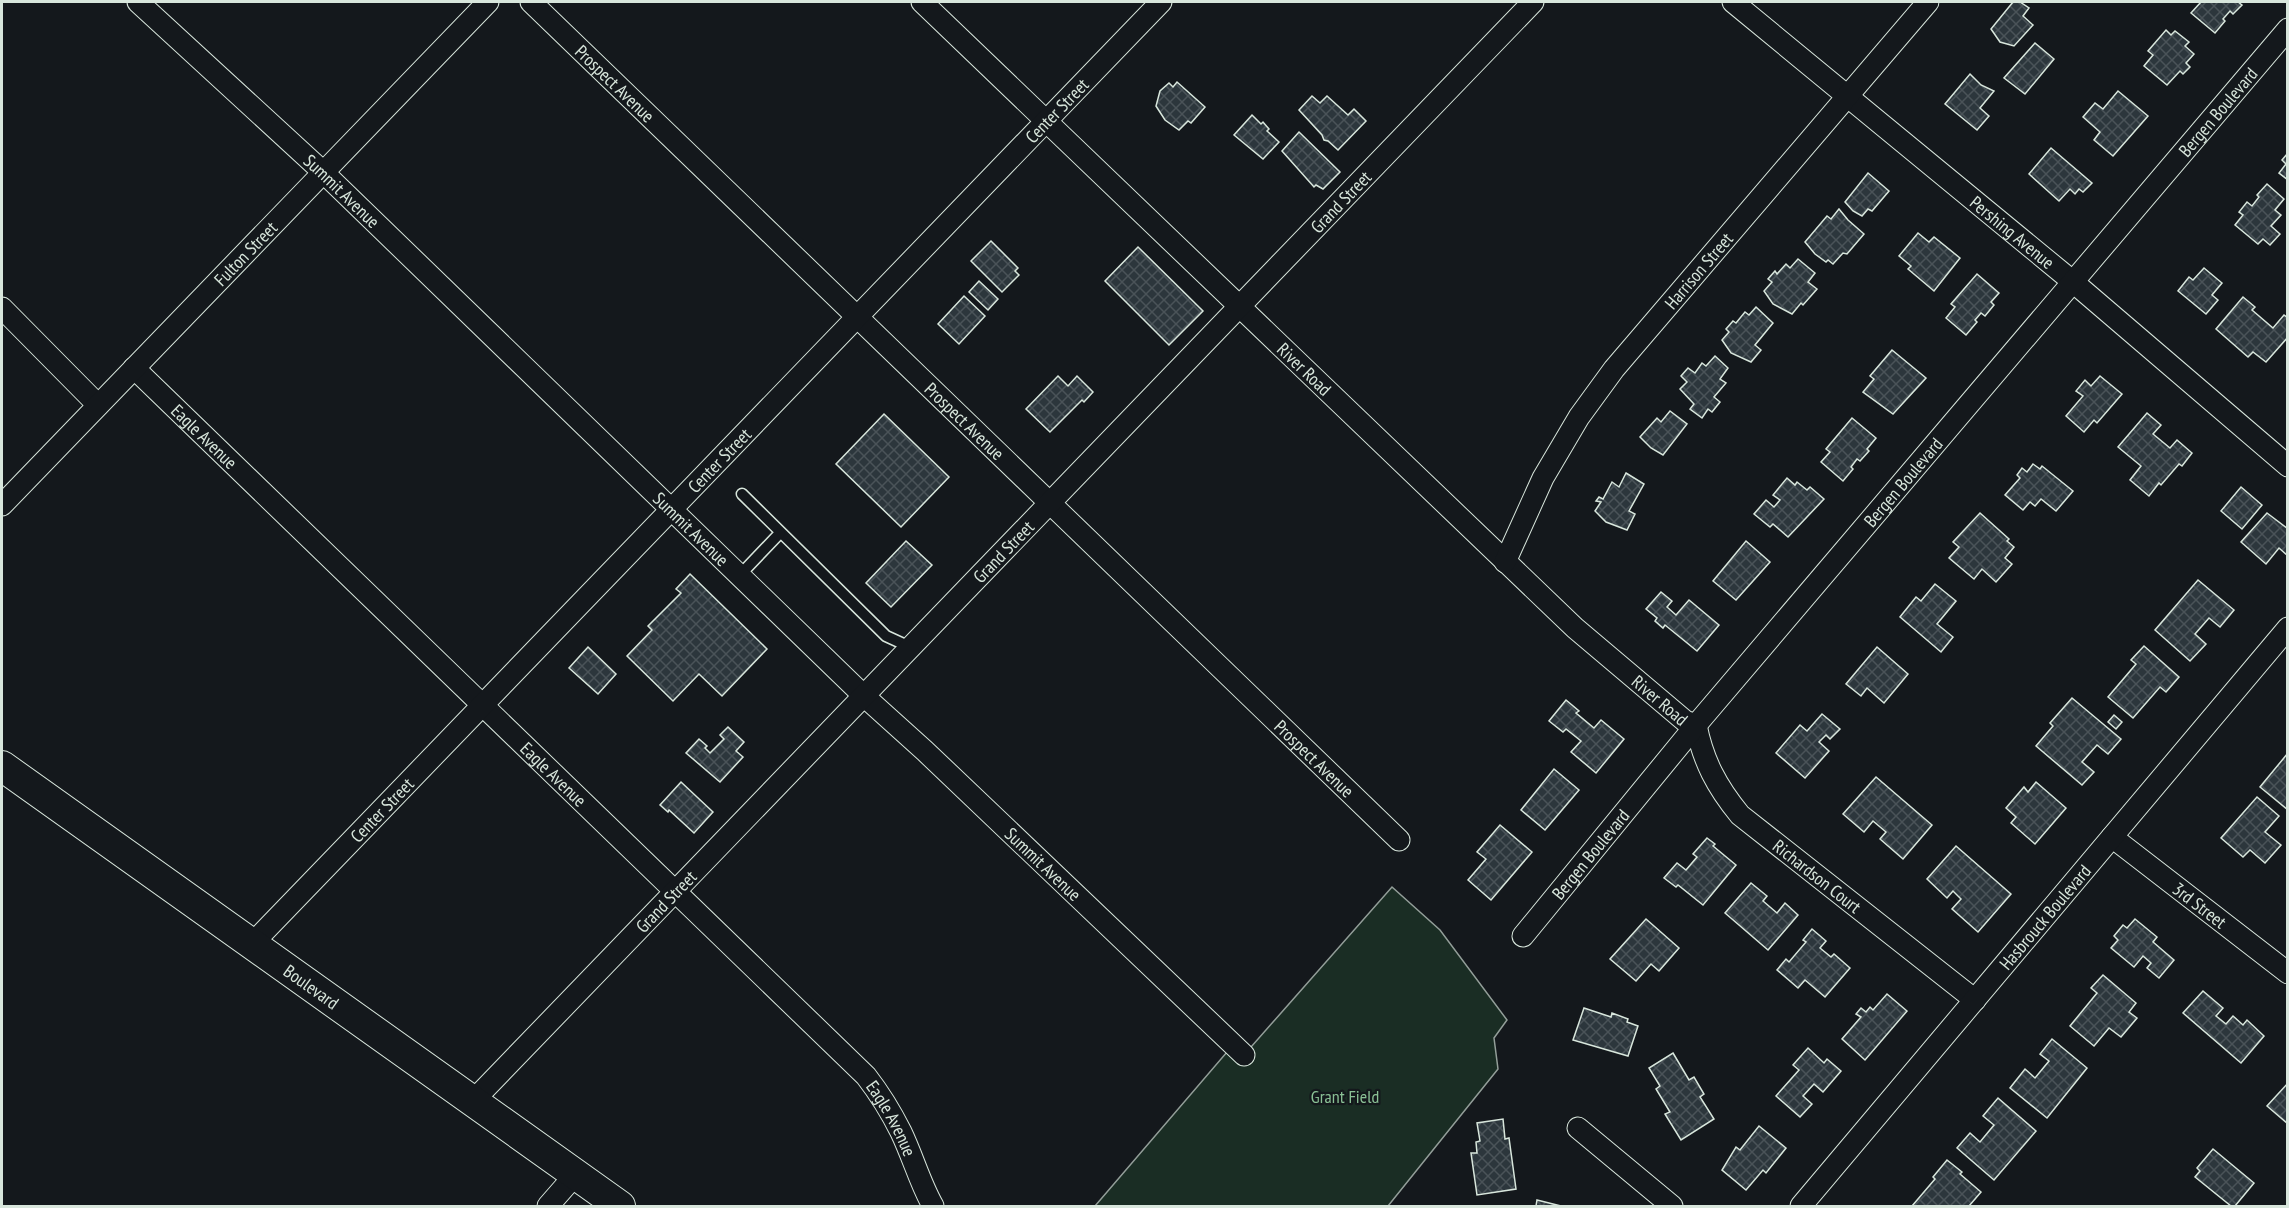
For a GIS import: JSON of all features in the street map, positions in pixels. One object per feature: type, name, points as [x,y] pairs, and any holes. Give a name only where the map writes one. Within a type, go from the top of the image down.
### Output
[{"type":"street","name":"Summit Avenue","points":[[138,2],[323,172],[864,696],[925,751],[1244,1055]]},
{"type":"street","name":"Fulton Street","points":[[2,505],[488,2]]},
{"type":"street","name":"Prospect Avenue","points":[[531,2],[1399,840]]},
{"type":"street","name":"River Road","points":[[922,2],[1575,628],[1685,721],[1696,725]]},
{"type":"street","name":"Center Street","points":[[250,945],[1161,2]]},
{"type":"street","name":"Grand Street","points":[[472,1102],[1533,2]]},
{"type":"street","name":"Pershing Avenue","points":[[1733,2],[2072,281],[2288,466]]},
{"type":"street","name":"Harrison Street","points":[[1505,562],[1543,478],[1579,417],[1607,378],[1928,2]]},
{"type":"street","name":"Bergen Boulevard","points":[[1523,936],[1696,725],[2288,29]]},
{"type":"street","points":[[2,308],[98,405]]},
{"type":"street","name":"Eagle Avenue","points":[[134,368],[866,1076],[888,1105],[902,1134],[922,1188],[933,1206]]},
{"type":"street","name":"Hasbrouck Boulevard","points":[[1801,1206],[2288,628]]},
{"type":"street","name":"Richardson Court","points":[[1696,725],[1699,744],[1709,771],[1722,793],[1740,815],[1975,1000]]},
{"type":"street","name":"Boulevard","points":[[2,766],[250,945],[620,1206]]},
{"type":"street","name":"3rd Street","points":[[2112,837],[2288,974]]},
{"type":"street","points":[[1578,1128],[1672,1206]]},
{"type":"street","points":[[548,1206],[574,1175]]},
{"type":"lane","points":[[742,494],[886,636],[910,648]]},
{"type":"lane","points":[[739,576],[780,533]]},
{"type":"green space","name":"Grant Field","points":[[1392,887],[1440,930],[1507,1020],[1494,1038],[1498,1069],[1388,1206],[1095,1206],[1233,1045],[1244,1055]]},
{"type":"building","points":[[2013,2],[2020,2],[2029,8],[2023,16],[2033,25],[2014,46],[2000,42],[1991,29]]},
{"type":"building","points":[[2201,2],[2238,2],[2242,5],[2233,14],[2230,11],[2215,33],[2191,13]]},
{"type":"building","points":[[2166,30],[2171,35],[2175,31],[2189,42],[2185,46],[2194,54],[2186,63],[2190,67],[2183,74],[2180,71],[2167,85],[2144,66],[2153,55],[2148,51]]},
{"type":"building","points":[[2035,43],[2054,59],[2025,94],[2004,78]]},
{"type":"building","points":[[1970,74],[1981,85],[1994,91],[1980,108],[1989,116],[1977,130],[1945,104]]},
{"type":"building","points":[[1177,82],[1205,107],[1191,123],[1188,121],[1179,130],[1165,120],[1156,106],[1160,91],[1169,83],[1173,87]]},
{"type":"building","points":[[2118,91],[2148,116],[2113,156],[2094,140],[2100,132],[2083,117],[2095,103],[2103,109]]},
{"type":"building","points":[[1312,96],[1320,103],[1327,96],[1348,115],[1354,109],[1366,121],[1338,150],[1324,140],[1299,110]]},
{"type":"building","points":[[1252,115],[1261,124],[1263,122],[1269,129],[1267,131],[1279,142],[1263,159],[1234,135]]},
{"type":"building","points":[[1299,132],[1340,172],[1323,189],[1316,185],[1314,187],[1282,151]]},
{"type":"building","points":[[2051,148],[2092,183],[2083,192],[2079,189],[2075,194],[2070,189],[2059,201],[2029,174]]},
{"type":"building","points":[[2288,153],[2288,180],[2279,173],[2286,164],[2282,160]]},
{"type":"building","points":[[1868,173],[1889,191],[1872,211],[1868,209],[1862,216],[1853,211],[1845,202]]},
{"type":"building","points":[[2267,184],[2284,199],[2275,210],[2281,215],[2271,226],[2280,234],[2270,245],[2263,239],[2258,244],[2235,225],[2243,215],[2239,212],[2247,202],[2252,206],[2259,197],[2257,195]]},
{"type":"building","points":[[1839,209],[1864,234],[1847,254],[1843,253],[1833,264],[1815,254],[1805,242],[1827,216],[1831,219]]},
{"type":"building","points":[[1918,233],[1929,242],[1934,237],[1960,258],[1934,291],[1908,269],[1911,266],[1899,256]]},
{"type":"building","points":[[991,241],[1018,268],[1015,271],[1019,275],[1002,292],[971,261]]},
{"type":"building","points":[[1138,247],[1203,311],[1169,345],[1105,281]]},
{"type":"building","points":[[1798,259],[1815,273],[1808,282],[1817,289],[1792,314],[1773,304],[1764,291],[1772,282],[1768,279],[1775,271],[1777,274],[1786,264],[1790,268]]},
{"type":"building","points":[[2204,268],[2222,283],[2212,295],[2218,300],[2206,314],[2178,291],[2189,277],[2193,280]]},
{"type":"building","points":[[1977,274],[1999,293],[1991,302],[1994,305],[1985,316],[1981,313],[1966,335],[1946,318],[1955,307],[1951,304]]},
{"type":"building","points":[[979,281],[998,299],[988,310],[969,292]]},
{"type":"building","points":[[964,296],[985,316],[959,344],[938,324]]},
{"type":"building","points":[[2243,297],[2255,307],[2252,310],[2273,328],[2284,315],[2288,318],[2288,337],[2266,362],[2253,352],[2248,357],[2216,329]]},
{"type":"building","points":[[1756,307],[1773,323],[1755,345],[1761,350],[1751,362],[1731,353],[1722,340],[1729,332],[1726,329],[1733,321],[1736,323],[1745,312],[1749,315]]},
{"type":"building","points":[[1892,350],[1926,378],[1893,414],[1863,392],[1874,379],[1870,376]]},
{"type":"building","points":[[1715,356],[1728,368],[1720,379],[1726,383],[1714,397],[1720,402],[1712,412],[1708,409],[1702,418],[1690,409],[1694,404],[1680,389],[1687,382],[1681,376],[1688,368],[1695,373],[1702,363],[1706,366]]},
{"type":"building","points":[[1058,376],[1068,386],[1077,376],[1093,392],[1050,432],[1026,409]]},
{"type":"building","points":[[2100,376],[2122,394],[2097,423],[2094,420],[2084,432],[2066,416],[2083,396],[2076,391],[2085,380],[2091,386]]},
{"type":"building","points":[[1670,411],[1687,424],[1663,455],[1651,448],[1640,437],[1657,418],[1661,422]]},
{"type":"building","points":[[2147,413],[2161,425],[2153,434],[2170,448],[2177,440],[2192,453],[2182,466],[2179,464],[2161,485],[2159,483],[2149,496],[2130,480],[2141,466],[2118,447]]},
{"type":"building","points":[[884,414],[949,477],[901,527],[836,464]]},
{"type":"building","points":[[1852,418],[1876,438],[1867,449],[1869,451],[1860,461],[1857,459],[1851,467],[1853,469],[1843,481],[1821,462],[1830,452],[1826,449]]},
{"type":"building","points":[[2033,464],[2040,469],[2042,466],[2073,491],[2056,511],[2041,499],[2035,506],[2030,502],[2023,510],[2005,495],[2020,478],[2017,475],[2022,468],[2027,472]]},
{"type":"building","points":[[1626,473],[1644,484],[1629,511],[1635,514],[1627,530],[1606,522],[1595,511],[1601,502],[1596,501],[1599,497],[1603,499],[1612,482],[1619,487]]},
{"type":"building","points":[[1787,478],[1795,485],[1797,482],[1807,490],[1810,487],[1824,499],[1788,537],[1773,524],[1770,527],[1754,514],[1766,500],[1774,507],[1780,500],[1773,495]]},
{"type":"building","points":[[2241,487],[2262,505],[2242,529],[2221,511]]},
{"type":"building","points":[[1980,513],[2009,539],[2007,541],[2014,547],[2005,558],[2012,564],[1996,582],[1982,569],[1974,579],[1949,558],[1959,547],[1953,542]]},
{"type":"building","points":[[2267,513],[2288,529],[2288,556],[2279,548],[2266,564],[2241,542]]},
{"type":"building","points":[[906,541],[932,565],[891,607],[866,583]]},
{"type":"building","points":[[1746,541],[1770,562],[1736,600],[1713,581]]},
{"type":"building","points":[[690,574],[767,649],[722,696],[699,674],[673,701],[627,656],[652,630],[648,626],[681,593],[676,589]]},
{"type":"building","points":[[2198,580],[2234,610],[2220,627],[2209,618],[2195,634],[2206,644],[2190,661],[2155,630]]},
{"type":"building","points":[[1935,584],[1956,601],[1937,624],[1953,637],[1941,652],[1900,617],[1916,597],[1921,601]]},
{"type":"building","points":[[1661,592],[1672,601],[1667,607],[1676,615],[1689,600],[1719,625],[1697,651],[1665,625],[1663,628],[1655,621],[1657,618],[1646,609]]},
{"type":"building","points":[[2144,646],[2179,677],[2166,692],[2160,687],[2133,718],[2108,697],[2136,664],[2131,660]]},
{"type":"building","points":[[588,647],[616,674],[598,694],[569,668]]},
{"type":"building","points":[[1877,647],[1908,674],[1884,703],[1867,688],[1861,696],[1846,684]]},
{"type":"building","points":[[2072,698],[2121,739],[2108,754],[2097,745],[2082,762],[2094,772],[2082,785],[2036,746],[2053,726],[2050,723]]},
{"type":"building","points":[[1566,700],[1579,711],[1576,713],[1594,728],[1601,720],[1624,739],[1596,773],[1571,752],[1581,741],[1566,729],[1563,732],[1549,721]]},
{"type":"building","points":[[1822,714],[1840,729],[1830,739],[1826,735],[1819,742],[1829,751],[1805,778],[1776,753],[1800,725],[1807,731]]},
{"type":"building","points":[[2114,715],[2122,722],[2116,729],[2108,722]]},
{"type":"building","points":[[728,727],[744,742],[736,751],[743,757],[720,782],[686,753],[699,739],[707,746],[705,748],[710,753],[724,739],[720,735]]},
{"type":"building","points":[[2288,753],[2288,810],[2260,787]]},
{"type":"building","points":[[1554,769],[1579,790],[1545,830],[1521,810]]},
{"type":"building","points":[[1876,777],[1932,825],[1903,859],[1880,839],[1886,832],[1873,821],[1864,832],[1843,814]]},
{"type":"building","points":[[681,782],[713,812],[694,833],[669,810],[668,812],[660,805]]},
{"type":"building","points":[[2036,782],[2066,808],[2035,844],[2011,823],[2016,817],[2006,808],[2024,787],[2028,792]]},
{"type":"building","points":[[2257,797],[2279,816],[2265,832],[2281,845],[2265,863],[2250,850],[2243,857],[2221,838]]},
{"type":"building","points":[[1500,825],[1532,852],[1491,900],[1468,880],[1486,859],[1477,852]]},
{"type":"building","points":[[1707,838],[1736,865],[1703,905],[1678,885],[1676,887],[1664,878],[1677,863],[1686,870],[1697,857],[1693,854]]},
{"type":"building","points":[[1956,846],[2011,894],[1978,932],[1952,909],[1961,899],[1953,891],[1947,898],[1927,879]]},
{"type":"building","points":[[1751,883],[1767,896],[1763,901],[1777,913],[1785,903],[1798,915],[1768,950],[1725,913]]},
{"type":"building","points":[[1646,919],[1679,948],[1659,971],[1651,964],[1636,981],[1610,959]]},
{"type":"building","points":[[2135,919],[2157,937],[2153,942],[2174,960],[2159,978],[2147,968],[2151,963],[2143,956],[2134,967],[2111,948],[2118,940],[2114,936],[2123,925],[2127,928]]},
{"type":"building","points":[[1812,929],[1826,941],[1820,948],[1831,957],[1834,954],[1850,968],[1825,997],[1805,980],[1798,988],[1777,970],[1786,959],[1789,962],[1806,942],[1803,940]]},
{"type":"building","points":[[2103,975],[2136,1003],[2129,1012],[2137,1018],[2121,1037],[2109,1028],[2094,1046],[2070,1026],[2097,993],[2091,988]]},
{"type":"building","points":[[2203,991],[2223,1008],[2216,1016],[2226,1024],[2233,1016],[2243,1025],[2247,1020],[2264,1036],[2241,1063],[2183,1013]]},
{"type":"building","points":[[1887,994],[1907,1011],[1865,1060],[1842,1039],[1861,1017],[1856,1014],[1861,1008],[1866,1012],[1870,1007],[1873,1010]]},
{"type":"building","points":[[1584,1008],[1611,1017],[1612,1013],[1638,1026],[1628,1056],[1573,1040]]},
{"type":"building","points":[[2052,1039],[2087,1068],[2047,1118],[2010,1088],[2025,1069],[2035,1078],[2049,1061],[2040,1054]]},
{"type":"building","points":[[1808,1048],[1824,1063],[1827,1059],[1841,1071],[1823,1092],[1814,1084],[1803,1096],[1812,1104],[1800,1117],[1776,1096],[1799,1070],[1793,1065]]},
{"type":"building","points":[[1673,1053],[1689,1080],[1694,1077],[1704,1094],[1700,1097],[1714,1119],[1681,1140],[1665,1114],[1670,1112],[1656,1089],[1660,1086],[1649,1068]]},
{"type":"building","points":[[2288,1083],[2288,1124],[2267,1106]]},
{"type":"building","points":[[1998,1098],[2036,1131],[1994,1180],[1957,1148],[1970,1133],[1980,1142],[1994,1125],[1983,1116]]},
{"type":"building","points":[[1503,1119],[1505,1139],[1509,1138],[1516,1189],[1477,1195],[1471,1153],[1477,1153],[1476,1142],[1480,1141],[1477,1123]]},
{"type":"building","points":[[1759,1126],[1786,1148],[1766,1173],[1763,1170],[1746,1190],[1722,1170],[1736,1147],[1740,1150]]},
{"type":"building","points":[[2213,1149],[2254,1183],[2235,1206],[2231,1206],[2195,1177],[2200,1171],[2197,1168]]},
{"type":"building","points":[[1947,1160],[1981,1192],[1969,1206],[1912,1206],[1935,1179],[1933,1177]]},
{"type":"building","points":[[1537,1200],[1561,1206],[1536,1206]]}]
